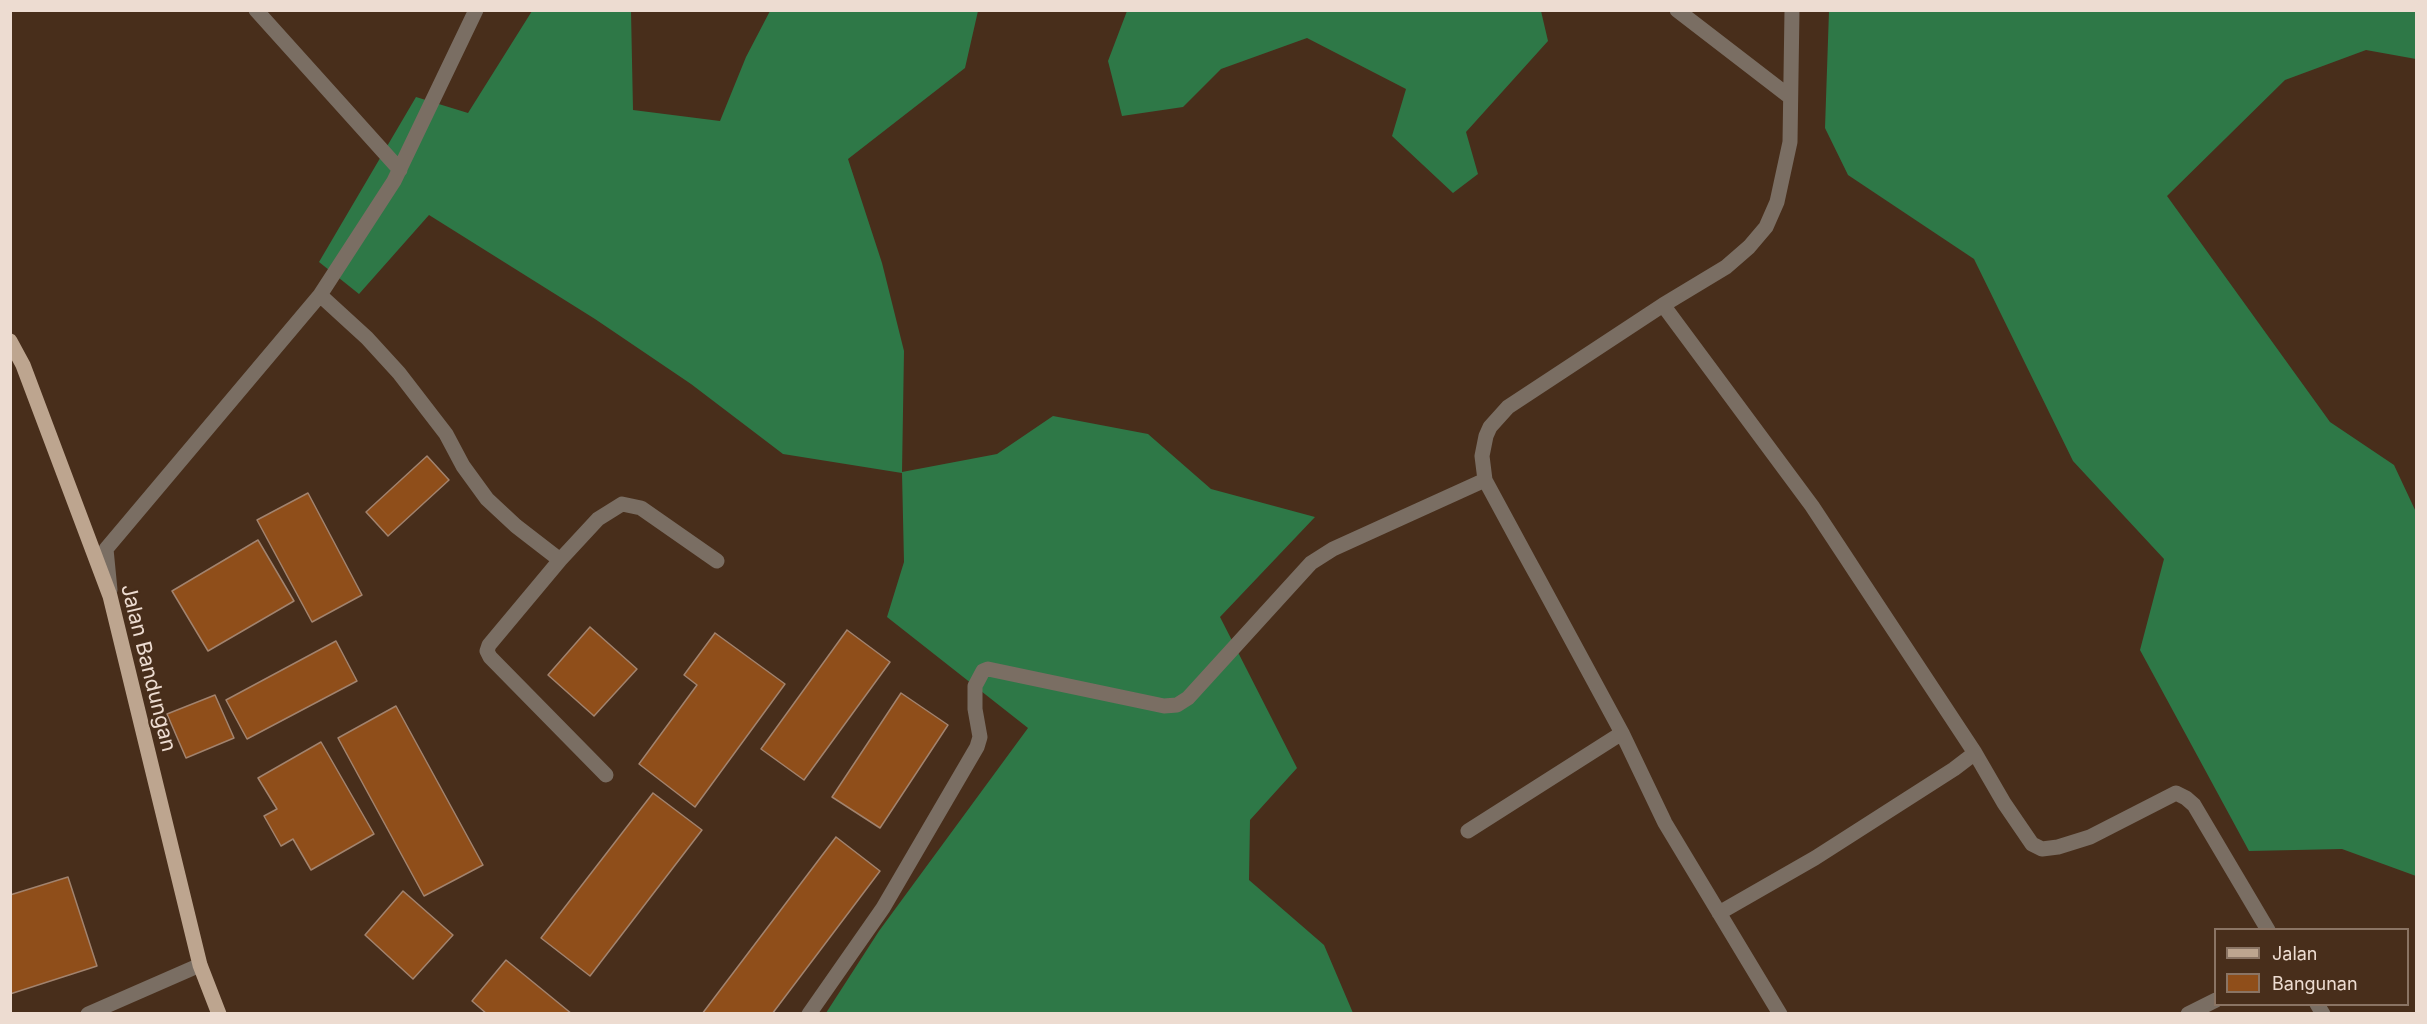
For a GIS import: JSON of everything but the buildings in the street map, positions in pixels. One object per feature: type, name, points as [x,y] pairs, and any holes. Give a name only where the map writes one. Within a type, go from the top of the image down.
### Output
[{"type":"main road","name":"Jalan Bandungan","points":[[10,341],[23,365],[110,596],[200,965],[219,1014]]},
{"type":"street","points":[[256,10],[400,170]]},
{"type":"street","points":[[110,596],[106,549],[320,295],[400,170],[476,10]]},
{"type":"street","points":[[1677,10],[1790,97]]},
{"type":"street","points":[[1780,1014],[1665,823],[1622,733],[1485,480],[1482,456],[1490,427],[1508,407],[1663,305],[1726,267],[1749,247],[1766,227],[1777,202],[1790,142],[1792,10]]},
{"type":"street","points":[[320,295],[367,338],[399,373],[446,434],[463,466],[487,499],[516,526],[560,560]]},
{"type":"street","points":[[1663,305],[1812,506],[1976,753],[2004,803],[2032,844],[2042,849],[2058,847],[2090,837],[2175,793],[2186,798],[2194,806],[2267,928]]},
{"type":"street","points":[[808,1014],[883,908],[977,747],[980,736],[975,709],[975,686],[983,671],[988,669],[1164,706],[1177,705],[1188,698],[1311,563],[1333,549],[1485,480]]},
{"type":"street","points":[[606,775],[489,657],[487,651],[489,645],[560,560],[598,519],[622,504],[641,508],[717,561]]},
{"type":"street","points":[[1468,831],[1622,733]]},
{"type":"street","points":[[1719,913],[1815,858],[1976,753]]},
{"type":"street","points":[[88,1014],[200,965]]},
{"type":"street","points":[[2188,1014],[2214,1001]]},
{"type":"green space","points":[[532,11],[631,11],[633,110],[720,121],[746,57],[770,11],[978,11],[965,68],[848,159],[882,263],[904,351],[902,472],[997,454],[1053,416],[1148,434],[1211,489],[1315,517],[1220,617],[1297,768],[1250,820],[1249,880],[1324,945],[1353,1013],[826,1013],[879,931],[1028,728],[887,617],[904,562],[902,473],[783,454],[691,384],[595,319],[429,215],[359,294],[319,262],[416,97],[468,113]]},
{"type":"green space","points":[[1127,11],[1541,11],[1548,41],[1466,132],[1478,174],[1453,193],[1392,136],[1406,89],[1307,38],[1221,69],[1183,107],[1122,116],[1108,61]]},
{"type":"green space","points":[[1829,11],[2416,11],[2416,59],[2366,50],[2285,80],[2167,196],[2330,422],[2394,465],[2416,512],[2416,876],[2342,849],[2249,851],[2140,650],[2164,559],[2073,461],[1974,259],[1848,175],[1825,128]]}]
